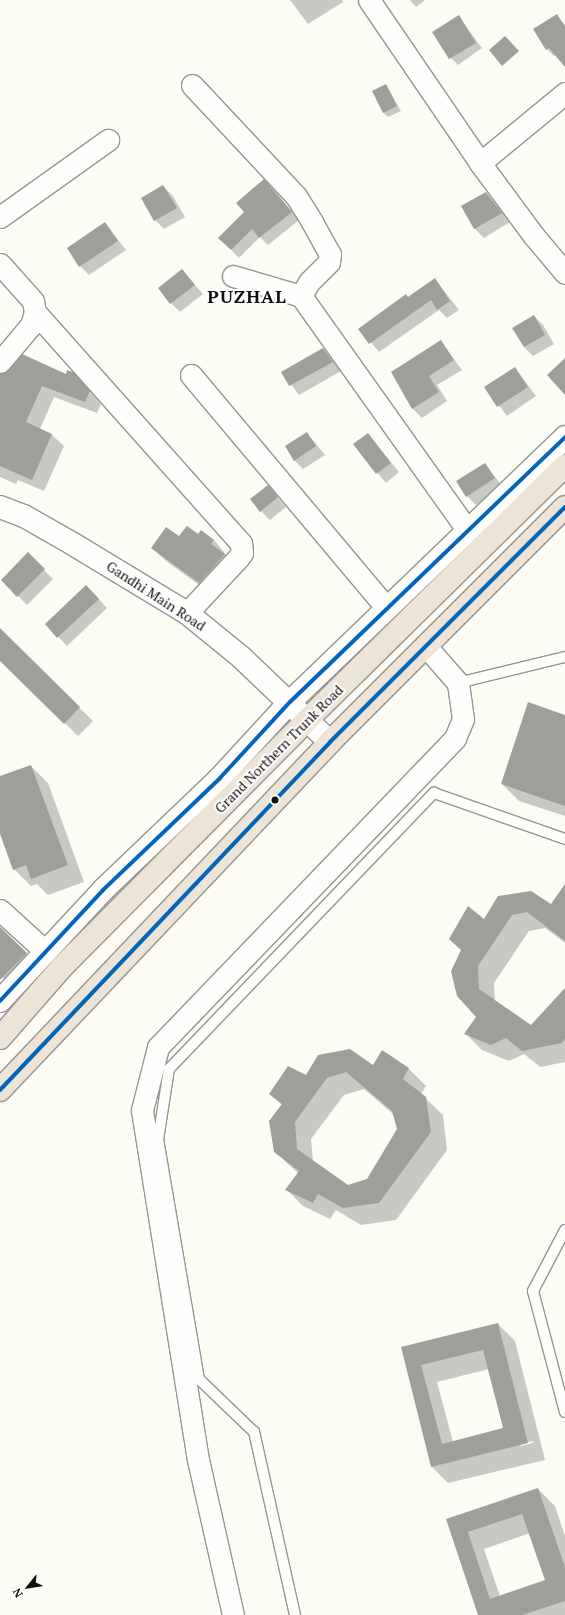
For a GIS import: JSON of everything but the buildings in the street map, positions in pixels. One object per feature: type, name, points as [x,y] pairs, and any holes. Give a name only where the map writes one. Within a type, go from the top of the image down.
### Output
[{"type":"highway","name":"Grand Northern Trunk Road","points":[[0,1038],[62,967],[308,719],[565,466]]},
{"type":"highway","points":[[0,1090],[330,742],[425,645],[561,517]]},
{"type":"street","points":[[369,0],[480,162],[534,236],[565,273]]},
{"type":"street","points":[[192,85],[296,196],[327,247],[330,254],[329,262],[309,282],[301,296]]},
{"type":"street","points":[[480,162],[565,93]]},
{"type":"street","points":[[0,217],[108,140]]},
{"type":"street","points":[[0,264],[33,301],[35,312],[31,325],[0,362]]},
{"type":"street","points":[[233,276],[301,296],[467,530]]},
{"type":"street","points":[[35,312],[241,543],[242,553],[239,557],[187,613]]},
{"type":"street","points":[[191,376],[386,607]]},
{"type":"street","points":[[0,1001],[44,950],[108,884],[220,778],[290,702],[386,607],[565,437]]},
{"type":"street","name":"Gandhi Main Road","points":[[0,507],[24,516],[187,613],[241,657],[308,719],[330,742]]},
{"type":"street","points":[[233,1615],[198,1460],[142,1110],[158,1047],[455,738],[463,719],[458,683],[425,645]]},
{"type":"street","points":[[0,910],[44,950]]},
{"type":"lane","points":[[458,683],[565,657]]},
{"type":"lane","points":[[294,1615],[254,1432],[199,1379],[158,1140],[169,1069],[434,793],[565,839]]},
{"type":"lane","points":[[565,1230],[533,1291],[565,1412]]},
{"type":"transit line","points":[[0,1001],[103,890],[220,778],[290,702],[565,437]]},
{"type":"transit line","points":[[0,1090],[330,742],[565,507]]},
{"type":"district","name":"PUZHAL","points":[[247,296]]}]
